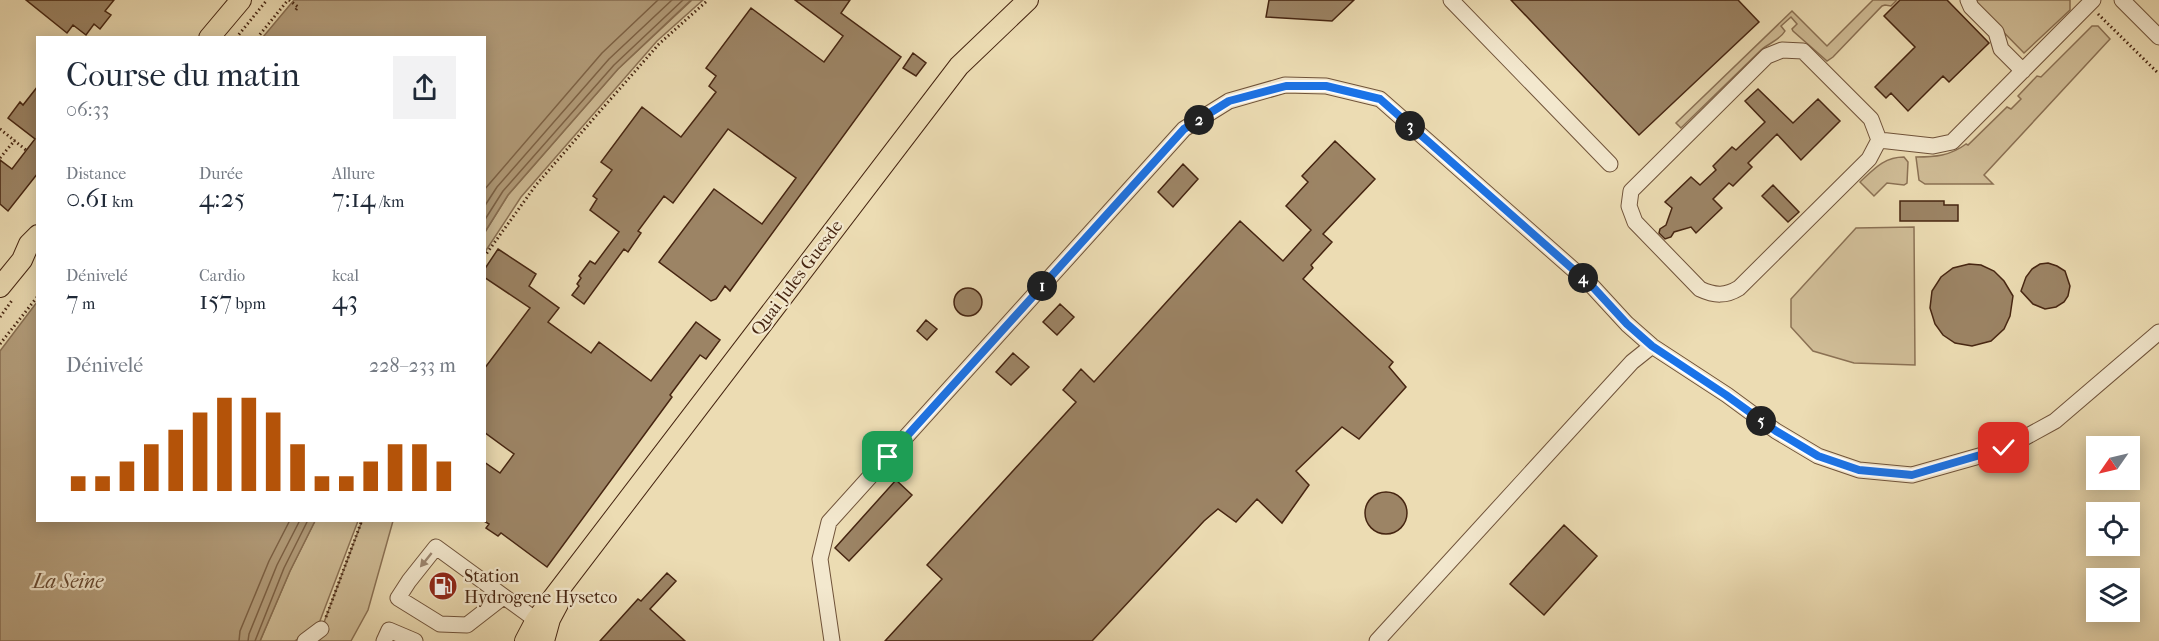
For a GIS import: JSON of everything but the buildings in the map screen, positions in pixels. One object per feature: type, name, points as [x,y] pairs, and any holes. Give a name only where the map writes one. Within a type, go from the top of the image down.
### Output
[{"type":"main road","points":[[211,36],[241,0]]},
{"type":"main road","points":[[224,36],[254,0]]},
{"type":"main road","name":"Quai Jules Guesde","points":[[525,641],[536,620],[958,66],[1028,0]]},
{"type":"main road","points":[[3,277],[30,255],[29,244],[36,237]]},
{"type":"main road","name":"Quai Jules Guesde","points":[[544,641],[550,619],[576,567]]},
{"type":"street","points":[[1451,0],[1610,164]]},
{"type":"street","points":[[1968,0],[1971,7],[1996,32],[2001,49],[2027,66]]},
{"type":"street","points":[[2122,0],[2159,37]]},
{"type":"street","points":[[1879,140],[1933,146],[1952,142],[2090,3]]},
{"type":"street","points":[[1782,50],[1803,51],[1871,119],[1879,140],[1869,159],[1739,288],[1730,293],[1710,294],[1700,289],[1635,222],[1629,206],[1631,191],[1767,56],[1782,50]]},
{"type":"street","points":[[832,641],[820,559],[829,522],[1184,129],[1229,101],[1286,86],[1326,86],[1380,99],[1592,286],[1627,324],[1652,346],[1776,431],[1818,456],[1859,470],[1912,475],[2004,448],[2055,421],[2159,332]]},
{"type":"street","points":[[1377,641],[1632,362],[1652,346]]},
{"type":"street","points":[[503,597],[466,625],[440,624],[398,598],[436,547],[536,620]]},
{"type":"street","points":[[305,641],[321,629]]},
{"type":"street","points":[[384,641],[388,630],[415,641]]},
{"type":"path","points":[[238,36],[267,0]]},
{"type":"path","points":[[259,36],[289,0],[298,8],[295,11]]},
{"type":"path","points":[[486,255],[536,185],[601,110],[659,44],[708,0]]},
{"type":"path","points":[[2090,3],[2159,74]]},
{"type":"path","points":[[0,129],[26,150]]},
{"type":"path","points":[[0,158],[15,140]]},
{"type":"path","points":[[0,344],[36,299]]},
{"type":"path","points":[[321,629],[361,522]]},
{"type":"shaded area","points":[[692,0],[703,0],[657,41],[521,197],[486,250],[486,230],[508,195],[618,69]]},
{"type":"shaded area","points":[[1873,0],[1897,0],[1891,6],[1882,6],[1827,61],[1793,31],[1792,29],[1797,24],[1791,17],[1781,26],[1785,31],[1780,37],[1761,50],[1681,128],[1676,123],[1792,11],[1827,46]]},
{"type":"shaded area","points":[[1978,0],[2070,0],[2070,10],[2024,53],[1975,3]]},
{"type":"shaded area","points":[[2092,26],[2098,26],[2110,39],[1984,175],[1993,184],[1925,184],[1919,180],[1916,157],[1942,155],[1968,145],[2007,107],[2011,109],[2021,99],[2018,96],[2037,76],[2041,77]]},
{"type":"shaded area","points":[[1904,157],[1908,162],[1907,183],[1904,185],[1887,183],[1874,196],[1860,182],[1885,161]]},
{"type":"shaded area","points":[[1914,227],[1915,365],[1854,363],[1813,351],[1791,327],[1791,299],[1856,228]]},
{"type":"shaded area","points":[[314,522],[358,522],[318,626],[295,641],[260,641],[290,571]]},
{"type":"shaded area","points":[[362,522],[393,522],[368,610],[351,641],[317,641]]},
{"type":"water","points":[[294,0],[691,0],[618,69],[508,195],[486,230],[486,36],[264,36]]},
{"type":"water","name":"La Seine","points":[[36,303],[36,522],[314,522],[290,571],[260,641],[0,641],[0,351]]},
{"type":"place","name":"Station Hydrogene Hysetco","points":[[443,586]]},
{"type":"route","points":[[888,457],[1184,129],[1229,101],[1286,86],[1326,86],[1380,99],[1592,286],[1627,324],[1652,346],[1776,431],[1818,456],[1859,470],[1912,475],[2004,448]]}]
